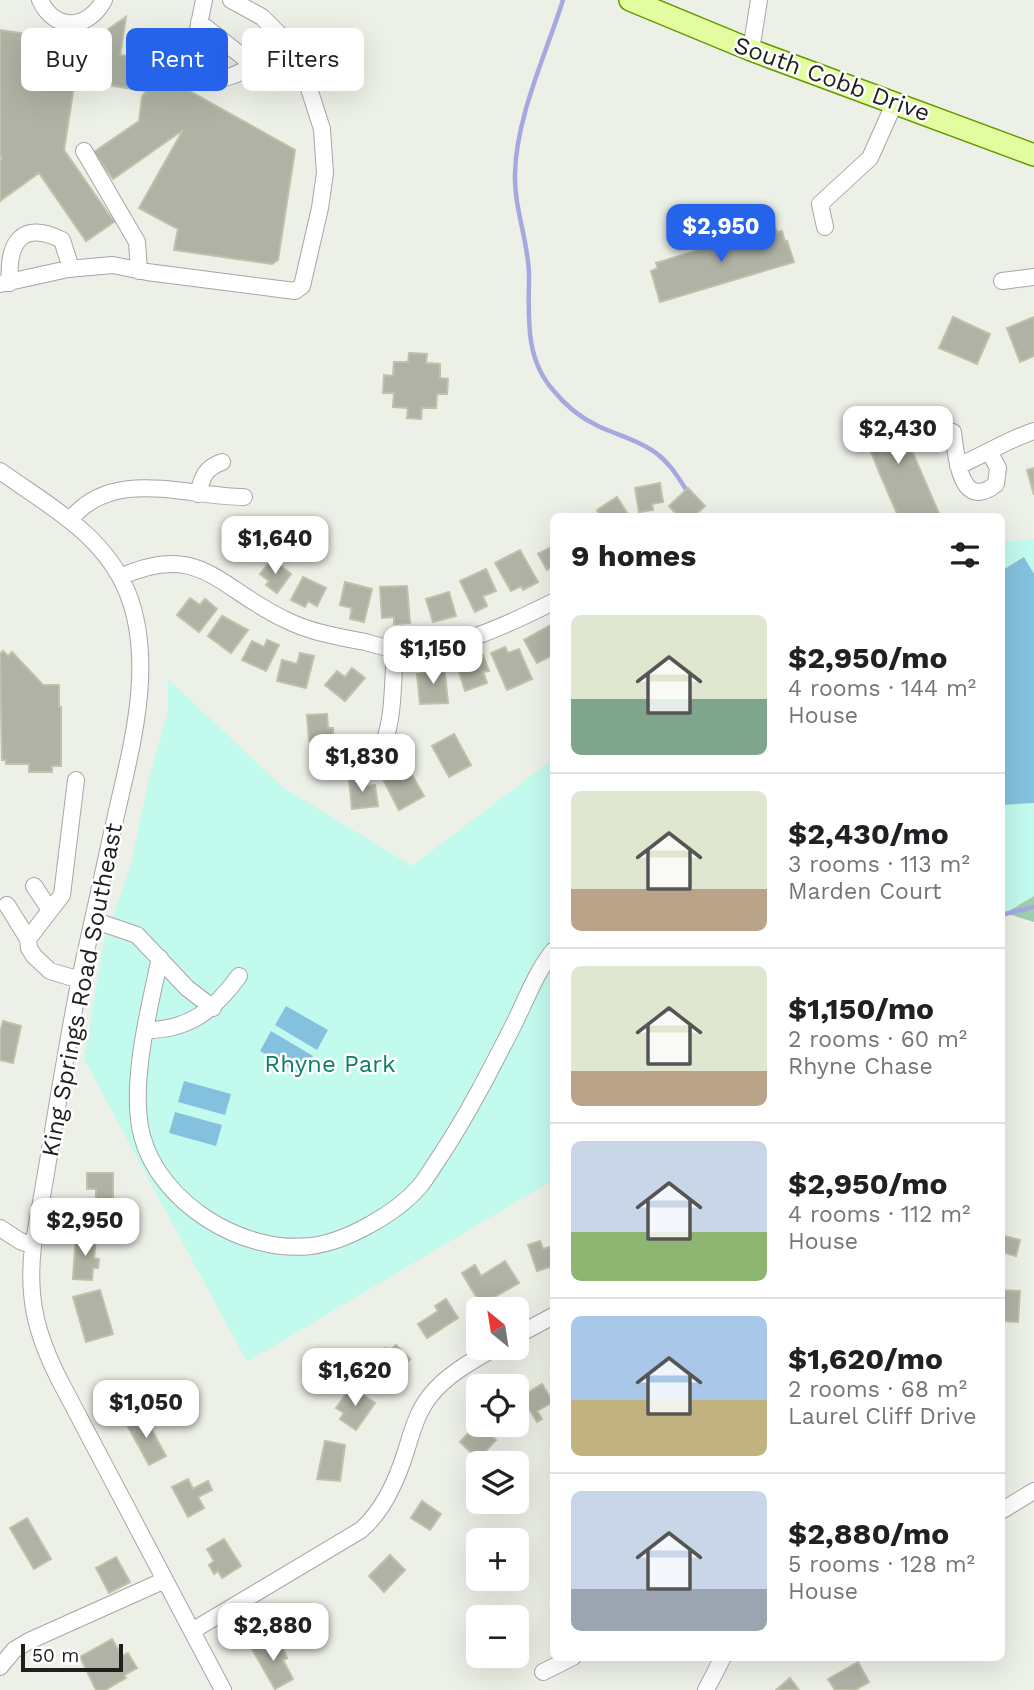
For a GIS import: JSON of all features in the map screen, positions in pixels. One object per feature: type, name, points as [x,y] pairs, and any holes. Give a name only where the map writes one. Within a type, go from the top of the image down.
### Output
[{"type":"main road","name":"South Cobb Drive","points":[[630,0],[751,50],[1034,155]]},
{"type":"street","points":[[40,0],[47,13],[61,22],[75,23],[87,20],[99,11],[104,0]]},
{"type":"street","points":[[204,0],[192,59],[205,75],[218,79],[234,76],[242,71]]},
{"type":"street","points":[[231,0],[262,16],[274,28]]},
{"type":"street","points":[[751,50],[759,0]]},
{"type":"street","points":[[199,22],[242,56]]},
{"type":"street","points":[[71,268],[62,240],[47,233],[33,231],[20,238],[13,250],[5,283],[71,268],[113,265],[139,271],[284,289],[295,290],[302,286],[325,173],[323,130],[310,91]]},
{"type":"street","points":[[825,227],[820,204],[870,158],[895,102]]},
{"type":"street","points":[[84,151],[137,242],[139,271]]},
{"type":"street","points":[[1002,281],[1034,277]]},
{"type":"street","points":[[958,466],[990,453],[1004,442],[1034,431]]},
{"type":"street","points":[[953,432],[958,466],[966,486],[971,490],[992,488],[999,479],[998,468],[990,453]]},
{"type":"street","points":[[198,494],[203,474],[222,462]]},
{"type":"street","name":"King Springs Road Southeast","points":[[0,471],[70,520],[104,551],[120,577],[136,622],[139,681],[128,763],[80,980],[33,1246],[30,1275],[32,1302],[43,1347],[223,1690]]},
{"type":"street","points":[[70,520],[76,512],[110,492],[137,487],[217,497],[244,497]]},
{"type":"street","points":[[120,577],[152,565],[190,565],[209,573],[245,598],[296,624],[334,636],[396,649],[456,643],[550,603]]},
{"type":"street","points":[[380,751],[386,739],[389,722],[396,649]]},
{"type":"street","points":[[28,939],[62,895],[76,780]]},
{"type":"street","points":[[34,886],[50,910]]},
{"type":"street","points":[[7,905],[28,939],[29,948],[50,971],[80,980]]},
{"type":"street","points":[[93,920],[137,935],[187,988],[213,1008]]},
{"type":"street","points":[[160,958],[146,1030],[138,1096],[139,1116],[148,1153],[163,1181],[187,1205],[232,1232],[270,1245],[311,1246],[356,1232],[390,1211],[420,1186],[455,1132],[514,1024],[541,967],[550,955]]},
{"type":"street","points":[[146,1030],[159,1030],[200,1016],[213,1008],[239,976]]},
{"type":"street","points":[[0,1228],[33,1246]]},
{"type":"street","points":[[529,1329],[550,1318]]},
{"type":"street","points":[[192,1631],[361,1530],[374,1519],[400,1468],[415,1423],[430,1396],[451,1376],[476,1360]]},
{"type":"street","points":[[1005,1509],[1034,1491]]},
{"type":"street","points":[[0,1667],[14,1650],[29,1641],[165,1580]]},
{"type":"street","points":[[543,1672],[565,1661]]},
{"type":"street","points":[[706,1690],[721,1661]]},
{"type":"green space","points":[[1034,539],[1034,896],[1005,913],[1005,542]]},
{"type":"green space","name":"Rhyne Park","points":[[168,679],[284,788],[412,866],[550,761],[550,1182],[247,1362],[84,1059],[104,941],[131,865],[149,778],[168,710]]},
{"type":"green space","points":[[1034,896],[1034,922],[1005,913]]},
{"type":"shaded area","points":[[1024,557],[1034,574],[1034,803],[1005,805],[1005,569]]},
{"type":"shaded area","points":[[286,1006],[328,1030],[317,1050],[275,1025]]},
{"type":"shaded area","points":[[271,1031],[313,1056],[302,1075],[260,1051]]},
{"type":"shaded area","points":[[184,1081],[231,1094],[225,1115],[178,1102]]},
{"type":"shaded area","points":[[175,1112],[222,1125],[216,1146],[169,1133]]},
{"type":"building","points":[[126,17],[120,55],[126,56],[126,88],[112,86],[110,28]]},
{"type":"building","points":[[0,30],[21,33],[21,91],[73,91],[64,150],[112,219],[117,220],[86,241],[39,173],[0,201]]},
{"type":"building","points":[[146,91],[190,91],[295,150],[278,260],[272,264],[174,250],[178,229],[139,208],[183,130],[113,179],[94,152],[139,121],[142,97]]},
{"type":"building","points":[[775,227],[777,232],[782,231],[794,262],[660,302],[651,271],[658,268],[656,263]]},
{"type":"building","points":[[953,317],[990,334],[977,364],[939,348]]},
{"type":"building","points":[[1034,317],[1034,356],[1020,362],[1007,328]]},
{"type":"building","points":[[409,353],[427,354],[426,363],[440,364],[440,378],[448,379],[447,394],[437,394],[436,408],[422,408],[421,419],[407,418],[408,408],[393,407],[394,393],[383,393],[384,375],[393,376],[394,362],[408,362]]},
{"type":"building","points":[[893,407],[939,513],[897,513],[859,422]]},
{"type":"building","points":[[1034,468],[1034,495],[1027,470]]},
{"type":"building","points":[[660,483],[663,502],[652,504],[653,510],[639,512],[635,488]]},
{"type":"building","points":[[688,488],[705,506],[697,513],[675,513],[669,506]]},
{"type":"building","points":[[617,497],[627,513],[598,513],[597,510]]},
{"type":"building","points":[[550,548],[550,568],[547,570],[538,554]]},
{"type":"building","points":[[520,550],[538,582],[523,590],[521,586],[511,591],[495,563]]},
{"type":"building","points":[[272,559],[291,574],[277,593],[266,585],[269,581],[260,574]]},
{"type":"building","points":[[486,569],[496,591],[483,596],[487,606],[475,612],[460,581]]},
{"type":"building","points":[[303,577],[326,588],[317,606],[308,601],[305,607],[291,600]]},
{"type":"building","points":[[345,582],[372,589],[364,622],[350,619],[352,608],[340,605]]},
{"type":"building","points":[[407,586],[410,623],[394,624],[394,617],[382,618],[380,587]]},
{"type":"building","points":[[449,592],[456,616],[433,622],[426,599]]},
{"type":"building","points":[[190,598],[200,605],[205,599],[217,609],[199,632],[177,615]]},
{"type":"building","points":[[222,616],[248,630],[231,653],[208,636]]},
{"type":"building","points":[[550,626],[550,656],[537,663],[524,640]]},
{"type":"building","points":[[267,640],[279,645],[266,671],[242,660],[252,641],[264,647]]},
{"type":"building","points":[[505,647],[508,653],[519,649],[532,679],[507,690],[491,653]]},
{"type":"building","points":[[3,651],[8,656],[12,652],[43,685],[59,685],[61,766],[52,766],[52,772],[29,772],[29,764],[6,764],[6,760],[2,760],[0,654]]},
{"type":"building","points":[[300,653],[314,656],[306,688],[277,681],[282,660],[297,664]]},
{"type":"building","points":[[483,655],[489,671],[483,672],[487,683],[465,691],[458,669],[471,665],[469,659]]},
{"type":"building","points":[[444,664],[448,703],[420,704],[417,674],[429,672],[428,666]]},
{"type":"building","points":[[352,668],[365,678],[345,701],[325,685],[337,671],[345,677]]},
{"type":"building","points":[[327,714],[328,728],[333,728],[333,739],[309,741],[307,715]]},
{"type":"building","points":[[454,734],[471,765],[449,777],[432,746]]},
{"type":"building","points":[[406,764],[424,796],[399,810],[384,781],[394,775],[392,772]]},
{"type":"building","points":[[365,777],[366,786],[375,785],[378,806],[352,809],[349,779]]},
{"type":"building","points":[[3,1021],[21,1026],[13,1063],[0,1060]]},
{"type":"building","points":[[87,1173],[113,1173],[113,1199],[96,1199],[96,1189],[87,1189]]},
{"type":"building","points":[[76,1235],[96,1237],[94,1258],[99,1259],[98,1268],[93,1268],[92,1280],[73,1279]]},
{"type":"building","points":[[1005,1236],[1020,1240],[1016,1256],[1005,1253]]},
{"type":"building","points":[[540,1241],[543,1249],[550,1247],[550,1267],[537,1271],[528,1245]]},
{"type":"building","points":[[505,1261],[519,1283],[495,1297],[476,1297],[462,1273],[475,1265],[481,1276]]},
{"type":"building","points":[[100,1290],[113,1334],[86,1342],[73,1297]]},
{"type":"building","points":[[1005,1290],[1020,1291],[1018,1322],[1005,1321]]},
{"type":"building","points":[[446,1299],[458,1318],[427,1338],[418,1324],[438,1311],[435,1306]]},
{"type":"building","points":[[396,1345],[410,1359],[385,1385],[367,1368],[385,1348],[389,1352]]},
{"type":"building","points":[[542,1384],[550,1397],[550,1404],[537,1411],[542,1419],[537,1422],[529,1409],[529,1392]]},
{"type":"building","points":[[351,1387],[375,1403],[356,1430],[340,1419],[344,1413],[336,1408]]},
{"type":"building","points":[[143,1414],[166,1456],[149,1465],[126,1423]]},
{"type":"building","points":[[466,1436],[493,1437],[496,1440],[486,1451],[470,1451],[460,1442]]},
{"type":"building","points":[[325,1441],[345,1445],[340,1481],[317,1479]]},
{"type":"building","points":[[188,1479],[193,1489],[208,1481],[212,1490],[198,1497],[204,1508],[188,1517],[172,1487]]},
{"type":"building","points":[[422,1501],[441,1514],[430,1530],[411,1518]]},
{"type":"building","points":[[27,1518],[51,1559],[34,1569],[10,1528]]},
{"type":"building","points":[[224,1539],[241,1566],[222,1578],[218,1571],[214,1574],[209,1565],[214,1561],[207,1549]]},
{"type":"building","points":[[390,1555],[405,1570],[384,1592],[369,1576]]},
{"type":"building","points":[[116,1557],[130,1582],[109,1593],[96,1568]]},
{"type":"building","points":[[279,1611],[288,1627],[270,1637],[261,1621]]},
{"type":"building","points":[[112,1639],[122,1656],[128,1653],[137,1668],[105,1690],[96,1690],[80,1657]]},
{"type":"building","points":[[272,1639],[278,1650],[282,1647],[287,1658],[283,1660],[293,1679],[275,1689],[252,1649]]},
{"type":"building","points":[[858,1662],[869,1682],[855,1690],[835,1690],[828,1679]]},
{"type":"building","points":[[790,1678],[799,1690],[776,1690]]},
{"type":"waterway","points":[[563,0],[526,108],[515,174],[528,261],[529,320],[533,350],[544,377],[568,406],[592,423],[656,453],[670,467],[689,494]]},
{"type":"waterway","points":[[1005,914],[1034,907]]}]
